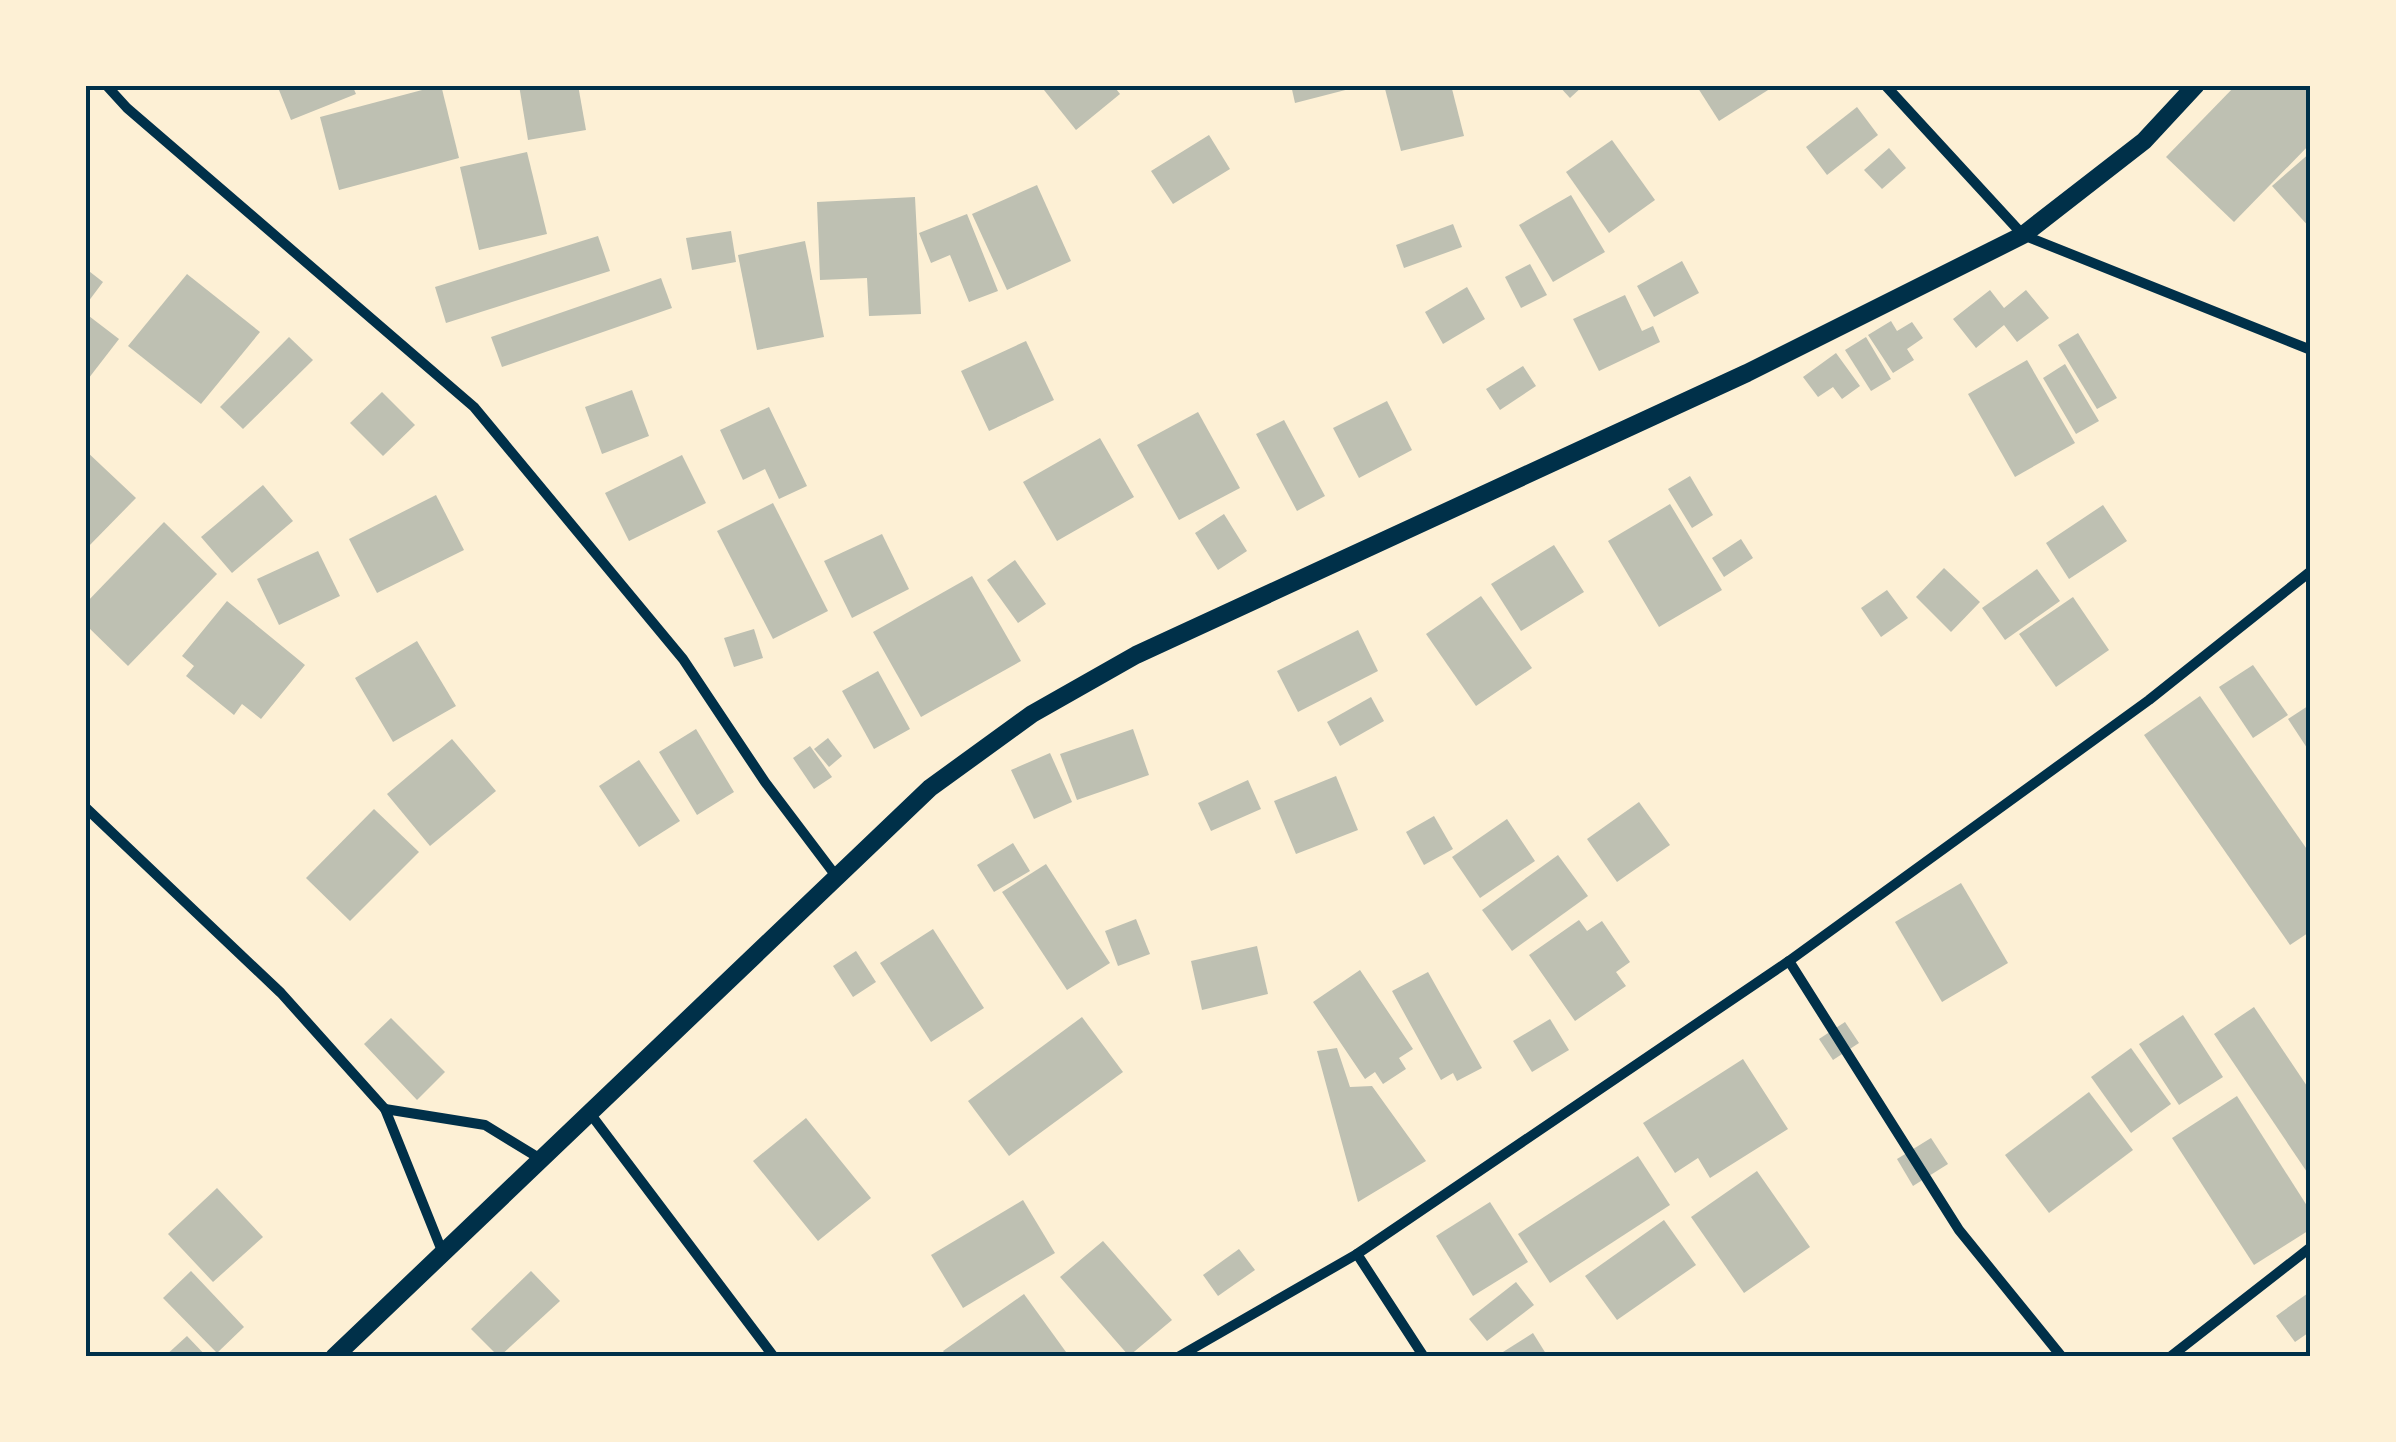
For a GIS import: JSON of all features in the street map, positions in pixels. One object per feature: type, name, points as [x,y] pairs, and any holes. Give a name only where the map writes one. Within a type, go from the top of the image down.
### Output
[{"type":"street","points":[[106,85],[126,108],[474,407],[682,659],[765,782],[836,876]]},
{"type":"street","points":[[1885,85],[2023,235],[2311,350]]},
{"type":"street","points":[[334,1357],[930,788],[1032,714],[1136,656],[1747,372],[2023,235],[2144,141],[2196,85]]},
{"type":"street","points":[[1178,1357],[1357,1254],[1789,961],[2149,700],[2311,572]]},
{"type":"street","points":[[85,808],[281,993],[386,1108],[442,1251]]},
{"type":"street","points":[[1789,961],[1959,1230],[2062,1357]]},
{"type":"street","points":[[386,1108],[486,1125],[539,1158]]},
{"type":"street","points":[[589,1111],[774,1357]]},
{"type":"street","points":[[2170,1357],[2311,1247]]},
{"type":"street","points":[[1357,1254],[1424,1357]]},
{"type":"building","points":[[277,85],[352,85],[356,94],[291,120]]},
{"type":"building","points":[[441,85],[459,158],[339,190],[320,117]]},
{"type":"building","points":[[519,85],[578,85],[586,130],[528,140]]},
{"type":"building","points":[[1040,85],[1113,85],[1120,94],[1076,130]]},
{"type":"building","points":[[1291,85],[1361,85],[1361,86],[1295,103]]},
{"type":"building","points":[[1384,85],[1451,85],[1464,136],[1401,151]]},
{"type":"building","points":[[1558,85],[1584,85],[1570,98]]},
{"type":"building","points":[[1696,85],[1776,85],[1719,121]]},
{"type":"building","points":[[2236,85],[2311,85],[2311,143],[2234,222],[2166,157]]},
{"type":"building","points":[[1857,107],[1878,135],[1827,175],[1806,147]]},
{"type":"building","points":[[1209,135],[1230,169],[1173,204],[1151,171]]},
{"type":"building","points":[[1612,140],[1655,200],[1609,233],[1566,172]]},
{"type":"building","points":[[1889,148],[1906,168],[1882,189],[1864,170]]},
{"type":"building","points":[[527,152],[547,234],[479,250],[460,167]]},
{"type":"building","points":[[2311,152],[2311,229],[2272,186]]},
{"type":"building","points":[[1037,185],[1071,261],[1007,290],[972,214]]},
{"type":"building","points":[[1571,195],[1605,252],[1553,282],[1519,225]]},
{"type":"building","points":[[915,197],[921,314],[869,316],[867,278],[820,280],[817,202]]},
{"type":"building","points":[[967,214],[998,291],[969,302],[950,255],[931,263],[919,233]]},
{"type":"building","points":[[1453,224],[1462,247],[1404,268],[1396,245]]},
{"type":"building","points":[[731,231],[736,262],[692,270],[686,238]]},
{"type":"building","points":[[598,236],[610,271],[446,323],[435,287]]},
{"type":"building","points":[[805,241],[824,337],[757,350],[738,255]]},
{"type":"building","points":[[1682,261],[1699,293],[1654,317],[1637,286]]},
{"type":"building","points":[[1530,264],[1547,295],[1521,308],[1505,277]]},
{"type":"building","points":[[85,268],[103,282],[85,306]]},
{"type":"building","points":[[187,274],[260,332],[201,404],[128,346]]},
{"type":"building","points":[[661,278],[672,308],[502,367],[491,337]]},
{"type":"building","points":[[1467,287],[1485,319],[1443,344],[1425,312]]},
{"type":"building","points":[[1990,290],[2004,308],[2026,290],[2049,318],[2017,342],[2004,325],[1976,348],[1953,319]]},
{"type":"building","points":[[1625,295],[1642,331],[1653,326],[1660,342],[1599,371],[1573,319]]},
{"type":"building","points":[[85,313],[119,339],[85,383]]},
{"type":"building","points":[[1891,321],[1897,331],[1912,322],[1923,338],[1907,349],[1914,360],[1893,373],[1868,335]]},
{"type":"building","points":[[2078,333],[2117,398],[2097,409],[2058,345]]},
{"type":"building","points":[[289,337],[313,360],[243,429],[220,407]]},
{"type":"building","points":[[1866,337],[1891,379],[1871,391],[1845,350]]},
{"type":"building","points":[[1026,341],[1054,400],[989,431],[961,371]]},
{"type":"building","points":[[1836,353],[1860,386],[1842,399],[1833,387],[1818,397],[1803,377]]},
{"type":"building","points":[[2027,360],[2075,443],[2015,477],[1968,394]]},
{"type":"building","points":[[2065,364],[2099,421],[2076,434],[2043,378]]},
{"type":"building","points":[[1523,366],[1536,386],[1500,410],[1486,389]]},
{"type":"building","points":[[632,390],[649,436],[602,454],[585,407]]},
{"type":"building","points":[[382,392],[415,425],[383,456],[350,423]]},
{"type":"building","points":[[1387,401],[1412,450],[1359,478],[1333,428]]},
{"type":"building","points":[[769,407],[807,486],[779,499],[765,469],[743,480],[720,430]]},
{"type":"building","points":[[1198,412],[1240,488],[1179,520],[1137,445]]},
{"type":"building","points":[[1284,420],[1325,496],[1297,511],[1256,434]]},
{"type":"building","points":[[1100,438],[1134,497],[1057,541],[1023,482]]},
{"type":"building","points":[[85,450],[136,498],[85,550]]},
{"type":"building","points":[[682,455],[706,503],[629,541],[605,493]]},
{"type":"building","points":[[1690,476],[1713,515],[1692,528],[1668,489]]},
{"type":"building","points":[[263,485],[293,521],[232,573],[201,537]]},
{"type":"building","points":[[436,495],[464,550],[377,593],[349,539]]},
{"type":"building","points":[[773,503],[828,611],[773,639],[717,531]]},
{"type":"building","points":[[1670,504],[1722,590],[1659,627],[1608,541]]},
{"type":"building","points":[[2103,505],[2127,541],[2069,579],[2046,543]]},
{"type":"building","points":[[1224,514],[1247,551],[1218,570],[1195,533]]},
{"type":"building","points":[[164,522],[217,574],[128,666],[85,624],[85,604]]},
{"type":"building","points":[[882,534],[909,589],[852,618],[824,561]]},
{"type":"building","points":[[1741,539],[1753,558],[1724,577],[1712,558]]},
{"type":"building","points":[[1554,545],[1584,592],[1521,631],[1491,584]]},
{"type":"building","points":[[318,551],[340,596],[279,625],[257,579]]},
{"type":"building","points":[[1015,560],[1046,604],[1018,623],[987,580]]},
{"type":"building","points":[[1944,568],[1980,602],[1951,632],[1916,597]]},
{"type":"building","points":[[2037,569],[2060,601],[2005,640],[1982,608]]},
{"type":"building","points":[[972,576],[1021,661],[921,717],[873,632]]},
{"type":"building","points":[[1887,590],[1908,618],[1881,637],[1861,608]]},
{"type":"building","points":[[1481,596],[1532,668],[1476,706],[1426,634]]},
{"type":"building","points":[[2073,597],[2109,650],[2056,687],[2019,634]]},
{"type":"building","points":[[227,601],[305,665],[261,719],[242,704],[234,715],[186,676],[194,666],[182,656]]},
{"type":"building","points":[[754,629],[763,658],[734,667],[724,638]]},
{"type":"building","points":[[1358,630],[1378,671],[1298,712],[1277,671]]},
{"type":"building","points":[[417,641],[456,706],[393,742],[355,678]]},
{"type":"building","points":[[2253,665],[2288,715],[2253,738],[2219,687]]},
{"type":"building","points":[[878,671],[910,729],[874,749],[842,691]]},
{"type":"building","points":[[2200,696],[2311,855],[2311,931],[2290,945],[2144,735]]},
{"type":"building","points":[[1371,697],[1384,721],[1340,746],[1327,722]]},
{"type":"building","points":[[2311,704],[2311,754],[2288,719]]},
{"type":"building","points":[[696,729],[734,792],[697,815],[659,752]]},
{"type":"building","points":[[1133,729],[1149,775],[1077,800],[1060,754]]},
{"type":"building","points":[[828,738],[842,756],[829,767],[814,749]]},
{"type":"building","points":[[452,739],[496,791],[430,846],[387,794]]},
{"type":"building","points":[[810,746],[832,777],[814,789],[793,758]]},
{"type":"building","points":[[1050,753],[1072,802],[1034,819],[1011,770]]},
{"type":"building","points":[[639,760],[680,821],[639,847],[599,786]]},
{"type":"building","points":[[1336,776],[1358,830],[1296,854],[1274,801]]},
{"type":"building","points":[[1248,780],[1261,809],[1211,831],[1198,803]]},
{"type":"building","points":[[1639,802],[1670,845],[1617,882],[1587,839]]},
{"type":"building","points":[[374,809],[419,852],[350,921],[306,878]]},
{"type":"building","points":[[1434,816],[1453,849],[1424,865],[1406,832]]},
{"type":"building","points":[[1507,819],[1535,861],[1480,898],[1452,857]]},
{"type":"building","points":[[1013,843],[1030,871],[994,892],[977,865]]},
{"type":"building","points":[[1558,855],[1588,896],[1512,951],[1482,910]]},
{"type":"building","points":[[1046,864],[1110,963],[1067,990],[1002,892]]},
{"type":"building","points":[[1961,883],[2008,963],[1942,1002],[1895,922]]},
{"type":"building","points":[[1136,919],[1150,954],[1118,966],[1105,931]]},
{"type":"building","points":[[1579,920],[1587,931],[1602,921],[1630,962],[1616,972],[1626,986],[1575,1021],[1529,955]]},
{"type":"building","points":[[933,929],[984,1008],[931,1042],[880,963]]},
{"type":"building","points":[[1257,946],[1268,994],[1202,1010],[1191,961]]},
{"type":"building","points":[[856,951],[876,982],[853,997],[833,966]]},
{"type":"building","points":[[1360,970],[1413,1049],[1399,1058],[1406,1069],[1383,1084],[1375,1072],[1365,1079],[1313,1002]]},
{"type":"building","points":[[1428,972],[1482,1068],[1457,1081],[1453,1073],[1441,1080],[1392,991]]},
{"type":"building","points":[[2254,1007],[2311,1092],[2311,1178],[2214,1034]]},
{"type":"building","points":[[2183,1015],[2223,1077],[2179,1105],[2139,1044]]},
{"type":"building","points":[[1082,1017],[1123,1072],[1009,1156],[968,1101]]},
{"type":"building","points":[[391,1018],[445,1072],[417,1100],[364,1044]]},
{"type":"building","points":[[1550,1019],[1569,1050],[1532,1072],[1513,1041]]},
{"type":"building","points":[[1845,1022],[1859,1043],[1833,1060],[1819,1039]]},
{"type":"building","points":[[1337,1048],[1350,1087],[1372,1086],[1426,1161],[1358,1202],[1317,1051]]},
{"type":"building","points":[[2131,1048],[2171,1104],[2131,1133],[2091,1077]]},
{"type":"building","points":[[1743,1059],[1788,1129],[1710,1178],[1698,1158],[1675,1173],[1643,1123]]},
{"type":"building","points":[[2089,1092],[2133,1150],[2049,1213],[2005,1155]]},
{"type":"building","points":[[2237,1096],[2311,1212],[2311,1229],[2254,1265],[2172,1138]]},
{"type":"building","points":[[806,1118],[871,1198],[818,1241],[753,1161]]},
{"type":"building","points":[[1931,1138],[1948,1164],[1913,1186],[1897,1159]]},
{"type":"building","points":[[1638,1156],[1670,1205],[1550,1283],[1518,1234]]},
{"type":"building","points":[[1757,1171],[1810,1247],[1744,1293],[1691,1217]]},
{"type":"building","points":[[217,1188],[263,1237],[213,1282],[168,1234]]},
{"type":"building","points":[[1023,1200],[1055,1253],[963,1308],[931,1255]]},
{"type":"building","points":[[1490,1202],[1528,1262],[1473,1296],[1436,1236]]},
{"type":"building","points":[[1664,1220],[1696,1265],[1617,1320],[1585,1276]]},
{"type":"building","points":[[1103,1241],[1172,1320],[1129,1356],[1060,1277]]},
{"type":"building","points":[[1239,1249],[1255,1270],[1218,1296],[1203,1275]]},
{"type":"building","points":[[191,1271],[244,1327],[217,1353],[163,1298]]},
{"type":"building","points":[[531,1271],[560,1301],[499,1357],[471,1329]]},
{"type":"building","points":[[1516,1282],[1534,1305],[1487,1341],[1469,1319]]},
{"type":"building","points":[[2311,1291],[2311,1331],[2295,1342],[2276,1316]]},
{"type":"building","points":[[1024,1294],[1066,1352],[1058,1357],[948,1357],[943,1351]]},
{"type":"building","points":[[1533,1333],[1548,1357],[1495,1357]]},
{"type":"building","points":[[187,1336],[207,1357],[164,1357]]}]
